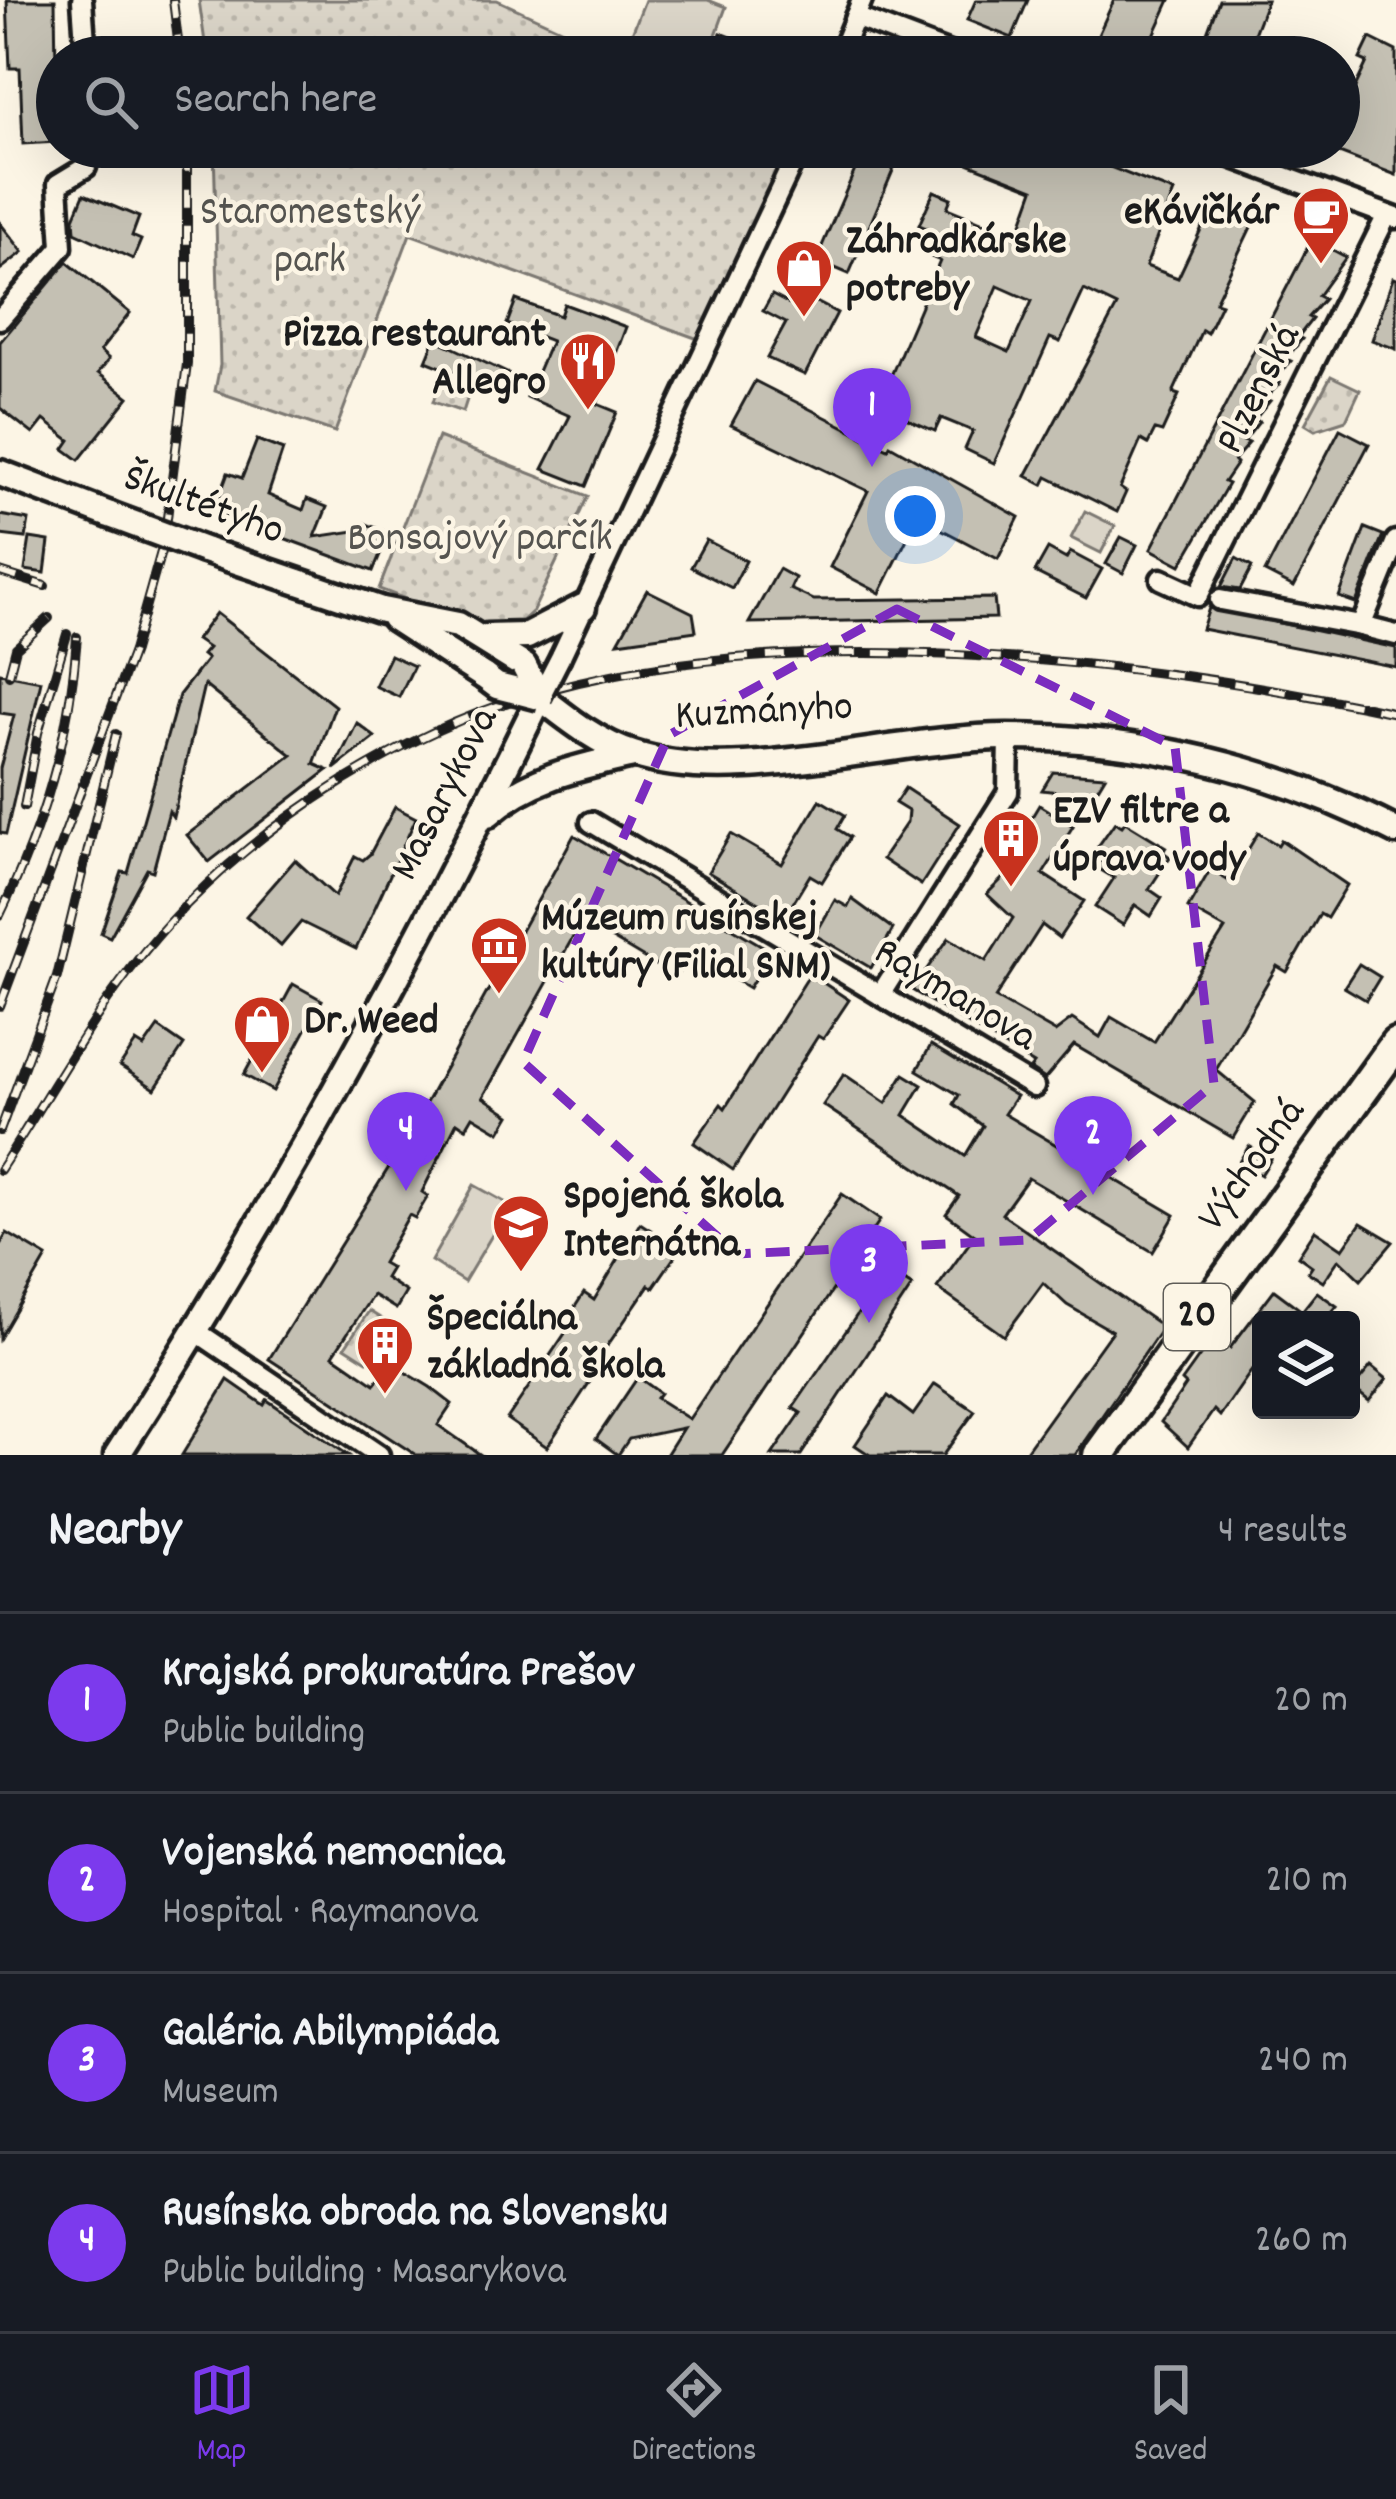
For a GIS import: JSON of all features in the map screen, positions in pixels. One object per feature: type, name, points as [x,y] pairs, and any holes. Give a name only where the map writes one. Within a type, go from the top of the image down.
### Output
[{"type":"main road","name":"Východná","points":[[1099,1455],[1396,1044]]},
{"type":"street","points":[[82,0],[85,36]]},
{"type":"street","points":[[859,9],[916,36]]},
{"type":"street","points":[[0,320],[62,247],[58,184],[84,168]]},
{"type":"street","name":"Masarykova","points":[[117,1455],[196,1332],[482,819],[790,168]]},
{"type":"street","name":"Plzenská","points":[[1160,579],[1198,596],[1392,217],[1260,168]]},
{"type":"street","name":"Škultétyho","points":[[0,473],[204,550],[382,610],[458,625],[524,666],[540,697]]},
{"type":"street","points":[[1361,626],[1396,541]]},
{"type":"street","points":[[1220,600],[1396,635]]},
{"type":"street","points":[[484,637],[527,636],[583,607]]},
{"type":"street","name":"Škultétyho","points":[[382,610],[496,686],[540,697]]},
{"type":"street","name":"Kuzmányho","points":[[540,697],[604,741],[634,754],[734,764],[1010,737],[1082,740],[1196,757],[1316,794],[1396,831]]},
{"type":"street","points":[[880,995],[1008,792],[1010,737]]},
{"type":"street","points":[[482,819],[510,795],[561,772],[634,754]]},
{"type":"street","name":"Raymanova","points":[[591,821],[1034,1087]]},
{"type":"street","points":[[196,1332],[379,1455]]},
{"type":"highlighted area","points":[[897,609],[1175,747],[1214,1084],[1028,1240],[737,1254],[523,1062],[669,735]]},
{"type":"green space","points":[[199,0],[497,0],[576,36],[204,36]]},
{"type":"green space","points":[[645,0],[708,0],[726,7],[716,36],[631,36]]},
{"type":"green space","name":"Staromestský park","points":[[215,168],[779,168],[701,340],[410,234],[335,432],[215,391],[220,365]]},
{"type":"green space","points":[[442,373],[472,384],[463,412],[433,402]]},
{"type":"green space","points":[[1331,376],[1360,390],[1346,420],[1315,430],[1305,424]]},
{"type":"green space","name":"Bonsajový parčík","points":[[438,437],[588,496],[533,611],[518,625],[471,624],[379,589]]},
{"type":"green space","points":[[1085,511],[1115,526],[1101,553],[1071,538]]},
{"type":"green space","points":[[474,1185],[510,1205],[464,1282],[431,1261]]},
{"type":"green space","points":[[369,1311],[391,1325],[367,1361],[345,1347]]},
{"type":"building","points":[[7,0],[55,0],[56,36],[36,36],[36,143],[23,144],[20,68],[10,68]]},
{"type":"building","points":[[976,0],[1028,0],[1013,36],[967,20]]},
{"type":"building","points":[[1114,0],[1170,0],[1154,36],[1098,36]]},
{"type":"building","points":[[1219,0],[1267,0],[1253,36],[1206,36]]},
{"type":"building","points":[[1370,38],[1396,51],[1396,175],[1360,161],[1360,77],[1367,62],[1360,59]]},
{"type":"building","points":[[856,168],[894,168],[849,274],[816,260]]},
{"type":"building","points":[[980,168],[1113,168],[1174,192],[1146,266],[1178,278],[1213,204],[1253,223],[1215,302],[1221,304],[1207,333],[1202,330],[1173,393],[1179,395],[1162,432],[1155,430],[1148,444],[1141,440],[1120,488],[1126,492],[1117,512],[1047,477],[1043,485],[1026,476],[1117,306],[1084,290],[1060,342],[1050,338],[994,463],[965,449],[973,431],[941,418],[935,431],[878,406],[940,261],[927,255],[936,232],[919,225],[934,191],[951,198],[947,208],[1017,237],[1034,189]],"holes":[[[998,286],[1032,301],[1009,352],[976,337]]]},
{"type":"building","points":[[84,194],[139,217],[132,236],[141,240],[133,259],[75,232],[74,218]]},
{"type":"building","points":[[0,223],[23,252],[0,270]]},
{"type":"building","points":[[1312,239],[1346,257],[1318,296],[1324,299],[1308,317],[1312,319],[1298,337],[1302,339],[1286,359],[1291,361],[1275,380],[1280,383],[1265,399],[1270,401],[1244,441],[1249,443],[1234,460],[1237,463],[1224,482],[1228,484],[1181,565],[1151,549]]},
{"type":"building","points":[[67,262],[130,313],[100,351],[109,359],[98,373],[129,397],[79,460],[64,449],[70,440],[44,420],[33,434],[0,408],[0,342]]},
{"type":"building","points":[[1396,279],[1396,349],[1372,340]]},
{"type":"building","points":[[801,294],[837,313],[805,375],[767,358],[786,323],[763,311],[772,295],[795,307]]},
{"type":"building","points":[[516,300],[560,316],[564,304],[626,327],[597,404],[617,412],[586,486],[543,469],[570,416],[527,397],[551,341],[507,324]]},
{"type":"building","points":[[435,339],[511,375],[505,393],[426,361]]},
{"type":"building","points":[[755,381],[888,449],[890,445],[1019,517],[998,559],[918,517],[880,593],[830,567],[868,491],[731,425]]},
{"type":"building","points":[[1340,429],[1369,444],[1294,587],[1265,572]]},
{"type":"building","points":[[257,440],[283,450],[268,495],[303,510],[307,499],[327,507],[315,537],[362,530],[364,523],[389,533],[373,571],[281,537],[284,528],[249,516],[247,525],[214,511],[228,473],[242,478]]},
{"type":"building","points":[[0,515],[29,520],[26,538],[0,535]]},
{"type":"building","points":[[1365,528],[1383,535],[1356,603],[1339,597]]},
{"type":"building","points":[[1121,537],[1137,545],[1123,573],[1106,564]]},
{"type":"building","points":[[30,538],[49,541],[45,573],[25,570]]},
{"type":"building","points":[[706,540],[746,561],[732,588],[691,567]]},
{"type":"building","points":[[1048,549],[1066,559],[1070,552],[1102,569],[1086,598],[1035,572]]},
{"type":"building","points":[[1236,558],[1252,567],[1240,590],[1221,587]]},
{"type":"building","points":[[779,569],[795,578],[790,589],[814,600],[994,598],[996,618],[749,623]]},
{"type":"building","points":[[647,590],[693,613],[696,631],[618,642]]},
{"type":"building","points":[[1209,608],[1396,648],[1396,667],[1202,629]]},
{"type":"building","points":[[216,613],[335,706],[314,764],[328,770],[209,862],[187,835],[292,755],[204,685],[173,817],[169,811],[153,871],[147,869],[110,937],[101,933],[122,872],[128,873],[179,695],[207,659],[202,655],[208,648],[196,640]]},
{"type":"building","points":[[390,655],[414,666],[399,697],[375,686]]},
{"type":"building","points":[[0,673],[41,681],[6,834],[0,833],[0,768],[14,715],[0,713]]},
{"type":"building","points":[[357,723],[375,737],[334,769]]},
{"type":"building","points":[[1053,772],[1105,776],[1093,796],[1042,790]]},
{"type":"building","points":[[905,788],[960,824],[921,885],[882,859],[907,822],[908,811],[895,803]]},
{"type":"building","points":[[820,800],[845,815],[837,829],[850,837],[822,882],[810,875],[784,918],[708,872],[731,834],[782,864]]},
{"type":"building","points":[[1039,805],[1073,826],[1043,874],[1084,901],[1059,938],[1042,925],[995,998],[1055,1032],[1072,1019],[1100,1037],[1111,1017],[1154,1042],[1225,929],[1188,908],[1210,870],[1229,881],[1258,833],[1278,845],[1281,840],[1347,885],[1327,918],[1320,914],[1287,972],[1277,966],[1216,1070],[1255,1102],[1233,1138],[1074,1045],[1045,1079],[1030,1069],[1034,1064],[912,990],[949,938],[986,961],[1013,918],[987,894],[1013,868],[1033,835],[1024,830]]},
{"type":"building","points":[[395,807],[416,818],[356,949],[301,922],[281,946],[246,916],[295,860],[335,896],[355,856],[363,860],[370,854]]},
{"type":"building","points":[[1115,822],[1122,826],[1125,822],[1166,847],[1163,852],[1170,857],[1149,889],[1162,898],[1151,916],[1135,905],[1123,925],[1095,907],[1114,878],[1096,867],[1101,860],[1092,855]]},
{"type":"building","points":[[574,835],[771,951],[749,988],[690,953],[676,977],[582,921],[483,1097],[510,1115],[500,1132],[473,1116],[466,1128],[457,1122],[422,1192],[428,1196],[415,1218],[409,1215],[382,1263],[391,1268],[385,1278],[406,1292],[396,1309],[373,1295],[333,1355],[375,1384],[389,1362],[430,1387],[452,1404],[438,1425],[481,1455],[416,1455],[269,1359],[401,1148]]},
{"type":"building","points":[[852,899],[893,929],[871,968],[815,935],[835,900],[848,907]]},
{"type":"building","points":[[1359,964],[1380,977],[1366,1000],[1344,987]]},
{"type":"building","points":[[810,974],[849,1000],[823,1039],[818,1036],[733,1170],[694,1143],[721,1104],[725,1108]]},
{"type":"building","points":[[293,984],[322,1000],[273,1091],[244,1075]]},
{"type":"building","points":[[158,1027],[184,1045],[155,1089],[120,1066],[136,1042],[144,1047]]},
{"type":"building","points":[[931,1045],[1016,1096],[1004,1114],[1175,1215],[1153,1252],[1028,1178],[1002,1214],[1163,1327],[1075,1455],[1023,1455],[1112,1331],[1067,1305],[1043,1283],[1004,1336],[937,1288],[975,1235],[946,1214],[959,1196],[823,1105],[844,1074],[886,1103],[904,1074],[922,1085],[904,1115],[965,1156],[983,1126],[954,1104],[959,1095],[917,1070]]},
{"type":"building","points":[[1249,1146],[1271,1159],[1261,1175],[1239,1162]]},
{"type":"building","points":[[842,1194],[880,1220],[722,1455],[666,1455],[683,1428],[629,1439],[618,1455],[596,1439],[638,1377],[660,1393],[656,1398],[689,1419]]},
{"type":"building","points":[[640,1223],[680,1249],[653,1288],[649,1285],[586,1377],[591,1380],[547,1447],[507,1419],[570,1326],[565,1322],[584,1293],[594,1300]]},
{"type":"building","points":[[1361,1223],[1393,1242],[1361,1280],[1339,1259],[1323,1282],[1308,1272],[1312,1266],[1298,1256],[1315,1230],[1343,1249]]},
{"type":"building","points":[[7,1233],[47,1257],[0,1338],[0,1245]]},
{"type":"building","points":[[888,1270],[912,1286],[801,1455],[772,1455],[801,1413],[793,1408]]},
{"type":"building","points":[[1274,1290],[1302,1311],[1258,1311]]},
{"type":"building","points":[[1317,1292],[1337,1306],[1333,1311],[1302,1311]]},
{"type":"building","points":[[1252,1319],[1252,1370],[1220,1416],[1214,1410],[1188,1447],[1161,1422],[1186,1385],[1182,1381],[1215,1335],[1230,1348]]},
{"type":"building","points":[[1371,1366],[1387,1379],[1369,1401],[1360,1394],[1360,1379]]},
{"type":"building","points":[[228,1380],[264,1405],[267,1400],[348,1455],[182,1455]]},
{"type":"building","points":[[935,1384],[975,1411],[943,1455],[870,1455],[855,1445],[888,1396],[913,1415]]},
{"type":"railway","points":[[173,0],[177,36]]},
{"type":"railway","points":[[0,1006],[133,651],[164,541],[187,364],[187,168]]},
{"type":"railway","points":[[0,572],[45,586]]},
{"type":"railway","points":[[9,675],[16,648],[49,618]]},
{"type":"railway","points":[[24,807],[38,733],[67,634]]},
{"type":"railway","points":[[0,915],[30,847],[52,779],[68,710],[77,637]]},
{"type":"railway","points":[[0,1170],[133,966],[223,870],[301,808],[387,755],[524,697],[623,673],[731,659],[843,653],[959,655],[1188,677],[1396,713]]},
{"type":"railway","points":[[0,1131],[57,977],[116,734]]},
{"type":"place","name":"eKávičkár","points":[[1321,266]]},
{"type":"place","name":"Záhradkárske potreby","points":[[804,319]]},
{"type":"place","name":"Pizza restaurant Allegro","points":[[588,412]]},
{"type":"place","name":"Krajská prokuratúra Prešov","points":[[872,467]]},
{"type":"place","name":"EZV filtre a úprava vody","points":[[1011,889]]},
{"type":"place","name":"Múzeum rusínskej kultúry (Filial SNM)","points":[[499,996]]},
{"type":"place","name":"Dr. Weed","points":[[262,1075]]},
{"type":"place","name":"Rusínska obroda na Slovensku","points":[[406,1191]]},
{"type":"place","name":"Vojenská nemocnica","points":[[1093,1195]]},
{"type":"place","name":"Spojená škola Internátna","points":[[521,1274]]},
{"type":"place","name":"Galéria Abilympiáda","points":[[869,1323]]},
{"type":"place","name":"Špeciálna základná škola","points":[[385,1396]]}]
